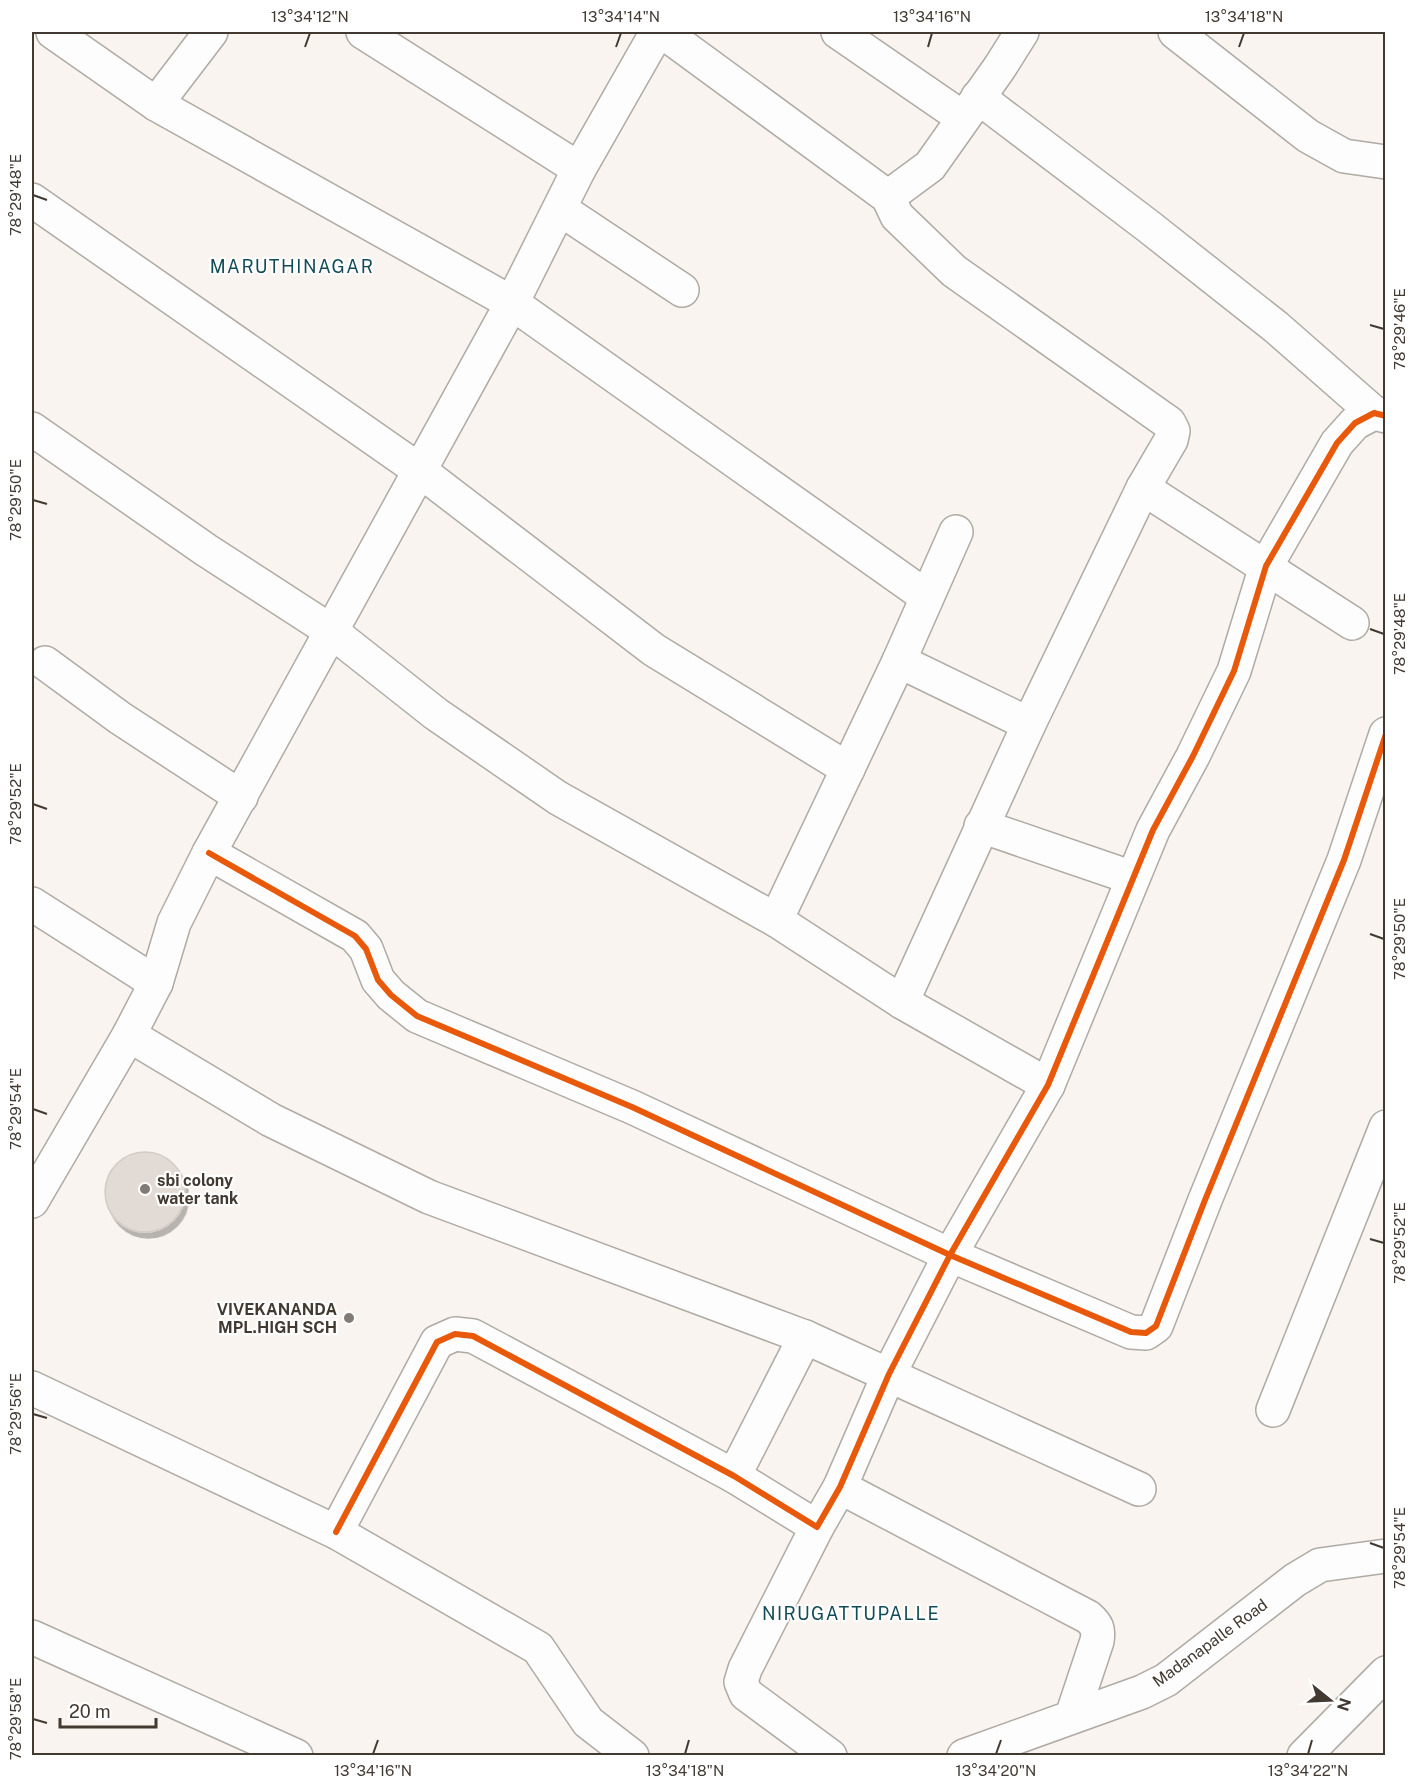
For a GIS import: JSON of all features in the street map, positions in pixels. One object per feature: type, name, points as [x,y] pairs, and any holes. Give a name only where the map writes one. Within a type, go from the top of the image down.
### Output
[{"type":"street","points":[[53,32],[156,104],[512,303],[927,597]]},
{"type":"street","points":[[156,104],[211,32]]},
{"type":"street","points":[[363,32],[579,169]]},
{"type":"street","points":[[32,1201],[129,1035],[156,983],[174,923],[209,853],[512,303],[579,169],[657,32]]},
{"type":"street","points":[[663,32],[888,197],[897,216],[954,271],[1169,423],[1173,431],[1172,440],[1143,488],[1029,724],[902,1002]]},
{"type":"street","points":[[838,32],[970,108],[1148,226],[1276,327],[1380,414]]},
{"type":"street","points":[[888,197],[930,166],[1000,68],[1022,32]]},
{"type":"street","points":[[1175,32],[1308,136],[1344,156],[1386,162]]},
{"type":"street","points":[[32,200],[419,470],[654,650],[848,769]]},
{"type":"street","points":[[560,209],[682,290]]},
{"type":"street","points":[[830,1755],[746,1694],[741,1682],[745,1669],[817,1527],[840,1487],[889,1374],[950,1255],[1048,1084],[1153,831],[1193,756],[1234,671],[1266,566],[1337,443],[1355,423],[1380,414]]},
{"type":"street","points":[[32,429],[206,550],[331,630],[436,714],[558,798],[776,920],[902,1002],[1048,1084]]},
{"type":"street","points":[[1143,488],[1352,623]]},
{"type":"street","points":[[776,920],[899,661],[956,532]]},
{"type":"street","points":[[899,661],[1029,724]]},
{"type":"street","points":[[45,663],[120,718],[241,797]]},
{"type":"street","points":[[209,853],[356,936],[366,949],[378,980],[391,995],[417,1016],[632,1107],[950,1255],[1131,1332],[1146,1333],[1156,1326],[1344,860],[1386,734]]},
{"type":"street","points":[[981,826],[1133,878]]},
{"type":"street","points":[[32,904],[156,983]]},
{"type":"street","points":[[129,1035],[271,1120],[429,1197],[805,1337],[1139,1489]]},
{"type":"street","points":[[1273,1410],[1386,1127]]},
{"type":"street","points":[[336,1532],[437,1342],[455,1334],[473,1336],[734,1476],[817,1527]]},
{"type":"street","points":[[734,1476],[805,1337]]},
{"type":"street","points":[[32,1388],[336,1532],[538,1648],[588,1722],[632,1755]]},
{"type":"street","points":[[840,1487],[1088,1617],[1096,1624],[1099,1631],[1097,1641],[1072,1716]]},
{"type":"street","name":"Madanapalle Road","points":[[964,1755],[1142,1692],[1166,1680],[1295,1580],[1320,1565],[1386,1556]]},
{"type":"street","points":[[32,1637],[296,1755]]},
{"type":"street","points":[[1304,1755],[1386,1673]]},
{"type":"building","name":"sbi colony water tank","points":[[145,1152],[160,1155],[173,1164],[182,1177],[185,1192],[182,1207],[173,1220],[160,1229],[145,1232],[130,1229],[117,1220],[108,1207],[105,1192],[108,1177],[117,1164],[130,1155]]},
{"type":"cycle path","points":[[336,1532],[437,1342],[455,1334],[473,1336],[734,1476],[817,1527],[840,1487],[889,1374],[950,1255],[1048,1085],[1153,830],[1193,756],[1234,671],[1266,566],[1337,443],[1355,423],[1374,413],[1386,416]]},
{"type":"cycle path","points":[[209,853],[355,936],[366,949],[378,980],[391,995],[417,1016],[632,1107],[950,1255],[1131,1332],[1146,1333],[1156,1326],[1344,860],[1386,734]]},
{"type":"place","name":"sbi colony water tank","points":[[145,1189]]},
{"type":"place","name":"VIVEKANANDA MPL.HIGH SCH","points":[[349,1318]]},
{"type":"district","name":"MARUTHINAGAR","points":[[292,266]]},
{"type":"district","name":"NIRUGATTUPALLE","points":[[851,1613]]}]
